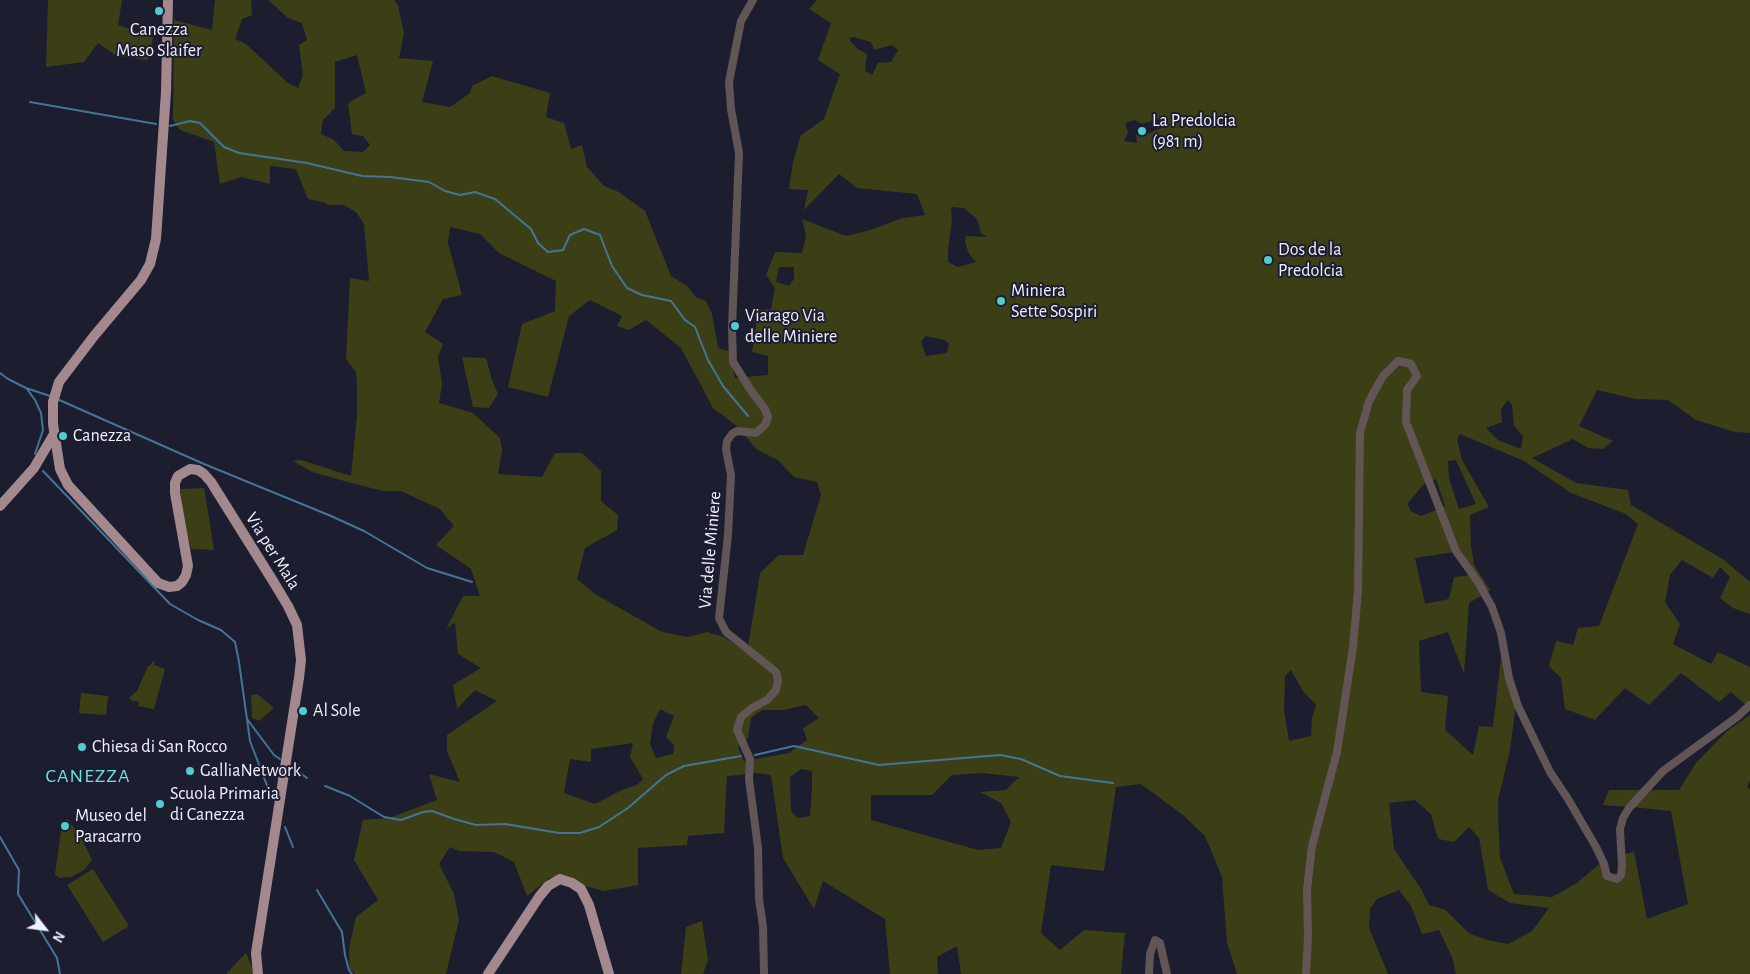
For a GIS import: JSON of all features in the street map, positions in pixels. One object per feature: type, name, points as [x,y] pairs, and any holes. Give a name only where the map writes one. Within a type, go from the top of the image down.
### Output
[{"type":"main road","points":[[42,457],[58,460],[54,434],[54,397],[59,382],[141,280],[150,264],[156,239],[166,92],[168,0]]},
{"type":"main road","points":[[0,506],[34,468],[54,434]]},
{"type":"main road","name":"Via per Mala","points":[[58,460],[68,485],[158,583],[169,587],[176,586],[182,582],[188,566],[175,493],[175,483],[178,476],[184,472],[198,470],[211,482],[273,581],[297,625],[301,660],[299,678],[256,953],[258,974]]},
{"type":"main road","points":[[488,974],[539,897],[548,886],[560,879],[572,883],[581,889],[589,905],[610,974]]},
{"type":"street","name":"Via delle Miniere","points":[[753,0],[741,21],[729,82],[731,109],[739,153],[732,307],[733,362],[752,392],[766,409],[768,417],[765,425],[756,432],[737,431],[727,441],[726,449],[731,475],[728,535],[718,618],[726,632],[776,672],[778,680],[776,690],[767,700],[752,708],[741,717],[738,730],[750,759],[749,778],[758,848],[764,974]]},
{"type":"street","points":[[1306,974],[1308,936],[1307,890],[1312,846],[1337,752],[1355,628],[1360,551],[1360,433],[1369,401],[1383,376],[1398,360],[1411,364],[1417,376],[1407,390],[1406,422],[1456,551],[1478,582],[1492,607],[1501,633],[1509,678],[1518,706],[1550,772],[1596,847],[1607,876],[1617,879],[1621,875],[1620,829],[1623,818],[1630,808],[1663,771],[1737,717],[1750,705]]},
{"type":"street","points":[[1149,974],[1150,954],[1155,940],[1160,943],[1167,974]]},
{"type":"green space","points":[[48,0],[122,0],[118,25],[153,37],[148,60],[117,56],[98,43],[84,62],[46,67]]},
{"type":"green space","points":[[215,0],[251,0],[252,15],[242,19],[235,39],[246,44],[288,83],[298,88],[303,75],[299,45],[307,40],[302,23],[288,18],[268,0],[394,0],[398,5],[404,33],[399,58],[433,61],[422,102],[450,107],[470,93],[472,86],[492,76],[550,93],[546,117],[564,123],[571,149],[582,145],[587,167],[604,186],[619,192],[645,211],[671,276],[687,286],[697,298],[706,301],[712,314],[718,348],[728,351],[735,378],[768,375],[768,356],[752,352],[758,310],[771,309],[775,288],[766,275],[775,252],[802,253],[806,236],[802,219],[846,236],[870,230],[903,218],[925,215],[917,194],[857,188],[839,174],[804,210],[808,190],[789,189],[793,162],[801,135],[824,119],[840,74],[818,60],[831,23],[809,9],[817,0],[1750,0],[1750,433],[1735,432],[1696,420],[1668,400],[1636,399],[1597,390],[1579,426],[1613,441],[1603,449],[1588,448],[1573,439],[1532,458],[1576,483],[1628,490],[1631,505],[1724,560],[1750,582],[1750,614],[1733,608],[1720,598],[1730,577],[1720,567],[1713,578],[1682,560],[1670,575],[1665,602],[1680,624],[1673,644],[1711,664],[1718,652],[1750,667],[1750,704],[1747,706],[1731,692],[1719,702],[1681,673],[1649,705],[1625,688],[1595,720],[1565,709],[1561,678],[1549,666],[1556,641],[1573,645],[1578,628],[1599,626],[1638,524],[1626,514],[1571,493],[1524,461],[1460,434],[1457,439],[1462,460],[1489,507],[1470,515],[1474,565],[1490,590],[1486,593],[1461,551],[1458,551],[1441,508],[1445,506],[1436,479],[1431,481],[1407,422],[1408,391],[1418,375],[1412,363],[1397,359],[1382,375],[1359,433],[1357,591],[1339,727],[1311,846],[1305,974],[1237,974],[1227,943],[1222,877],[1205,836],[1183,815],[1141,784],[1116,787],[1104,871],[1051,865],[1041,933],[1060,950],[1084,930],[1125,933],[1121,974],[961,974],[957,946],[937,957],[938,974],[890,974],[885,919],[823,881],[814,909],[783,858],[771,775],[757,773],[727,776],[724,833],[688,836],[687,845],[638,848],[638,885],[604,891],[551,877],[527,896],[514,862],[494,852],[459,851],[450,847],[439,864],[454,894],[459,920],[446,974],[355,974],[350,969],[349,949],[356,917],[378,900],[354,860],[363,820],[389,818],[437,800],[429,774],[460,782],[447,751],[447,735],[497,701],[475,690],[457,709],[453,685],[481,668],[458,654],[455,622],[446,629],[463,596],[480,596],[471,569],[436,545],[454,526],[440,509],[401,491],[383,491],[355,484],[312,472],[293,461],[301,460],[351,476],[357,415],[357,383],[356,372],[346,359],[350,278],[369,281],[364,224],[356,212],[344,205],[328,205],[308,199],[296,169],[270,166],[270,184],[241,177],[220,184],[214,142],[180,130],[173,120],[174,20],[212,30]],"holes":[[[854,37],[871,42],[874,50],[892,45],[898,50],[891,62],[878,63],[872,75],[865,71],[867,54],[850,41],[850,38]],[[357,55],[366,93],[348,103],[352,134],[363,136],[370,145],[363,152],[344,151],[334,140],[321,134],[323,120],[335,108],[335,62]],[[1158,119],[1165,126],[1150,133],[1136,135],[1137,143],[1124,141],[1128,133],[1125,123],[1135,120],[1142,124]],[[951,207],[964,208],[977,219],[981,233],[987,237],[966,236],[965,242],[969,254],[976,262],[958,267],[948,262],[952,219]],[[450,227],[480,234],[499,253],[556,281],[555,311],[522,324],[508,387],[548,397],[569,316],[590,300],[622,316],[617,326],[629,330],[646,320],[681,348],[713,408],[738,427],[756,449],[778,460],[794,477],[817,482],[821,495],[803,555],[779,555],[760,573],[747,653],[724,637],[707,632],[688,637],[662,632],[595,594],[577,579],[585,548],[617,530],[618,515],[601,501],[601,471],[582,453],[555,453],[542,477],[498,474],[502,450],[500,438],[473,413],[439,403],[442,384],[438,357],[443,344],[425,332],[443,299],[462,295],[448,243]],[[779,267],[794,267],[794,279],[789,286],[776,282]],[[925,336],[945,340],[949,344],[947,353],[926,356],[921,342]],[[1508,400],[1512,405],[1514,426],[1523,436],[1521,449],[1498,440],[1486,428],[1502,422],[1501,409]],[[1456,460],[1476,504],[1459,509],[1449,478],[1448,461]],[[1291,670],[1303,691],[1316,705],[1312,718],[1311,736],[1289,741],[1284,710],[1285,676]],[[806,705],[819,718],[803,728],[807,740],[789,753],[744,761],[738,747],[748,738],[751,718],[762,710],[783,710]],[[660,709],[674,716],[666,737],[674,745],[673,754],[656,758],[650,744],[653,724]],[[633,743],[630,757],[643,779],[637,785],[624,789],[595,804],[564,793],[570,759],[591,762],[591,749]],[[801,769],[812,771],[812,789],[810,816],[798,818],[791,811],[790,777]],[[982,773],[1019,777],[1006,790],[980,792],[1001,803],[1011,822],[1001,848],[978,850],[871,820],[871,795],[932,795],[952,775]]]},
{"type":"green space","points":[[462,357],[486,358],[498,394],[489,408],[473,407]]},
{"type":"green space","points":[[1398,362],[1411,364],[1416,375],[1406,390],[1405,423],[1429,482],[1423,485],[1407,504],[1411,511],[1421,516],[1439,509],[1454,552],[1415,558],[1425,604],[1449,599],[1454,577],[1472,575],[1484,594],[1469,603],[1464,674],[1448,632],[1419,641],[1421,692],[1448,696],[1445,730],[1473,755],[1479,726],[1493,727],[1501,658],[1504,655],[1516,703],[1510,750],[1498,800],[1498,817],[1500,858],[1514,894],[1552,897],[1577,883],[1602,862],[1606,877],[1617,880],[1622,855],[1634,852],[1647,919],[1688,904],[1671,811],[1632,807],[1647,790],[1679,790],[1696,763],[1727,731],[1750,715],[1750,780],[1747,787],[1750,790],[1750,974],[1456,974],[1452,957],[1439,930],[1422,934],[1411,906],[1399,890],[1377,899],[1370,909],[1369,928],[1388,974],[1307,974],[1308,890],[1313,846],[1326,795],[1354,647],[1361,433],[1370,401],[1384,376]],"holes":[[[1415,800],[1431,814],[1438,839],[1454,842],[1469,827],[1479,838],[1488,890],[1510,903],[1549,908],[1532,931],[1508,944],[1488,940],[1470,934],[1445,910],[1429,905],[1421,889],[1394,849],[1389,803]]]},
{"type":"green space","points":[[204,488],[214,550],[191,549],[183,516],[180,489]]},
{"type":"green space","points":[[153,661],[155,662],[154,665],[165,669],[154,709],[138,706],[139,702],[135,700],[134,702],[129,698],[137,691],[148,666]]},
{"type":"green space","points":[[81,693],[108,696],[106,715],[79,713]]},
{"type":"green space","points":[[257,694],[274,708],[259,721],[252,718],[251,695]]},
{"type":"green space","points":[[1609,790],[1645,790],[1629,807],[1603,805]]},
{"type":"green space","points":[[67,819],[79,833],[92,860],[84,870],[71,877],[59,878],[55,874],[62,823]]},
{"type":"green space","points":[[93,869],[129,926],[103,942],[67,885]]},
{"type":"green space","points":[[702,921],[708,960],[703,974],[681,974],[686,927]]},
{"type":"green space","points":[[246,953],[255,974],[226,974],[237,962]]},
{"type":"waterway","points":[[30,102],[156,124]]},
{"type":"waterway","points":[[170,126],[190,121],[200,123],[224,147],[239,153],[307,163],[362,176],[390,177],[429,182],[445,191],[460,195],[475,192],[495,199],[531,229],[538,243],[548,252],[563,250],[570,235],[584,229],[600,235],[612,266],[627,288],[642,295],[671,301],[685,320],[695,327],[708,360],[723,386],[748,416]]},
{"type":"waterway","points":[[0,373],[26,388],[50,396]]},
{"type":"waterway","points":[[27,389],[41,413],[43,430],[35,454]]},
{"type":"waterway","points":[[57,399],[204,464],[364,531],[427,568],[472,582]]},
{"type":"waterway","points":[[43,471],[170,604],[198,620],[221,630],[235,642],[250,741],[271,796]]},
{"type":"waterway","points":[[247,719],[274,755],[280,759]]},
{"type":"waterway","points":[[755,755],[794,746],[879,765],[1000,755],[1021,759],[1060,776],[1113,783]]},
{"type":"waterway","points":[[325,786],[350,796],[384,817],[401,820],[423,812],[432,811],[476,825],[505,824],[559,833],[580,833],[599,827],[628,808],[666,775],[684,766],[741,756]]},
{"type":"waterway","points":[[289,765],[307,778]]},
{"type":"waterway","points":[[285,827],[293,847]]},
{"type":"waterway","points":[[0,837],[19,870],[18,894],[57,958],[60,974]]},
{"type":"waterway","points":[[317,890],[342,932],[345,955],[352,974]]},
{"type":"place","name":"Canezza Maso Slaifer","points":[[159,11]]},
{"type":"place","name":"La Predolcia (981 m)","points":[[1142,131]]},
{"type":"place","name":"Dos de la Predolcia","points":[[1268,260]]},
{"type":"place","name":"Miniera Sette Sospiri","points":[[1001,301]]},
{"type":"place","name":"Viarago Via delle Miniere","points":[[735,326]]},
{"type":"place","name":"Canezza","points":[[63,436]]},
{"type":"place","name":"Al Sole","points":[[303,711]]},
{"type":"place","name":"Chiesa di San Rocco","points":[[82,747]]},
{"type":"place","name":"GalliaNetwork","points":[[190,771]]},
{"type":"place","name":"Scuola Primaria di Canezza","points":[[160,804]]},
{"type":"place","name":"Museo del Paracarro","points":[[65,826]]},
{"type":"district","name":"CANEZZA","points":[[88,776]]}]
